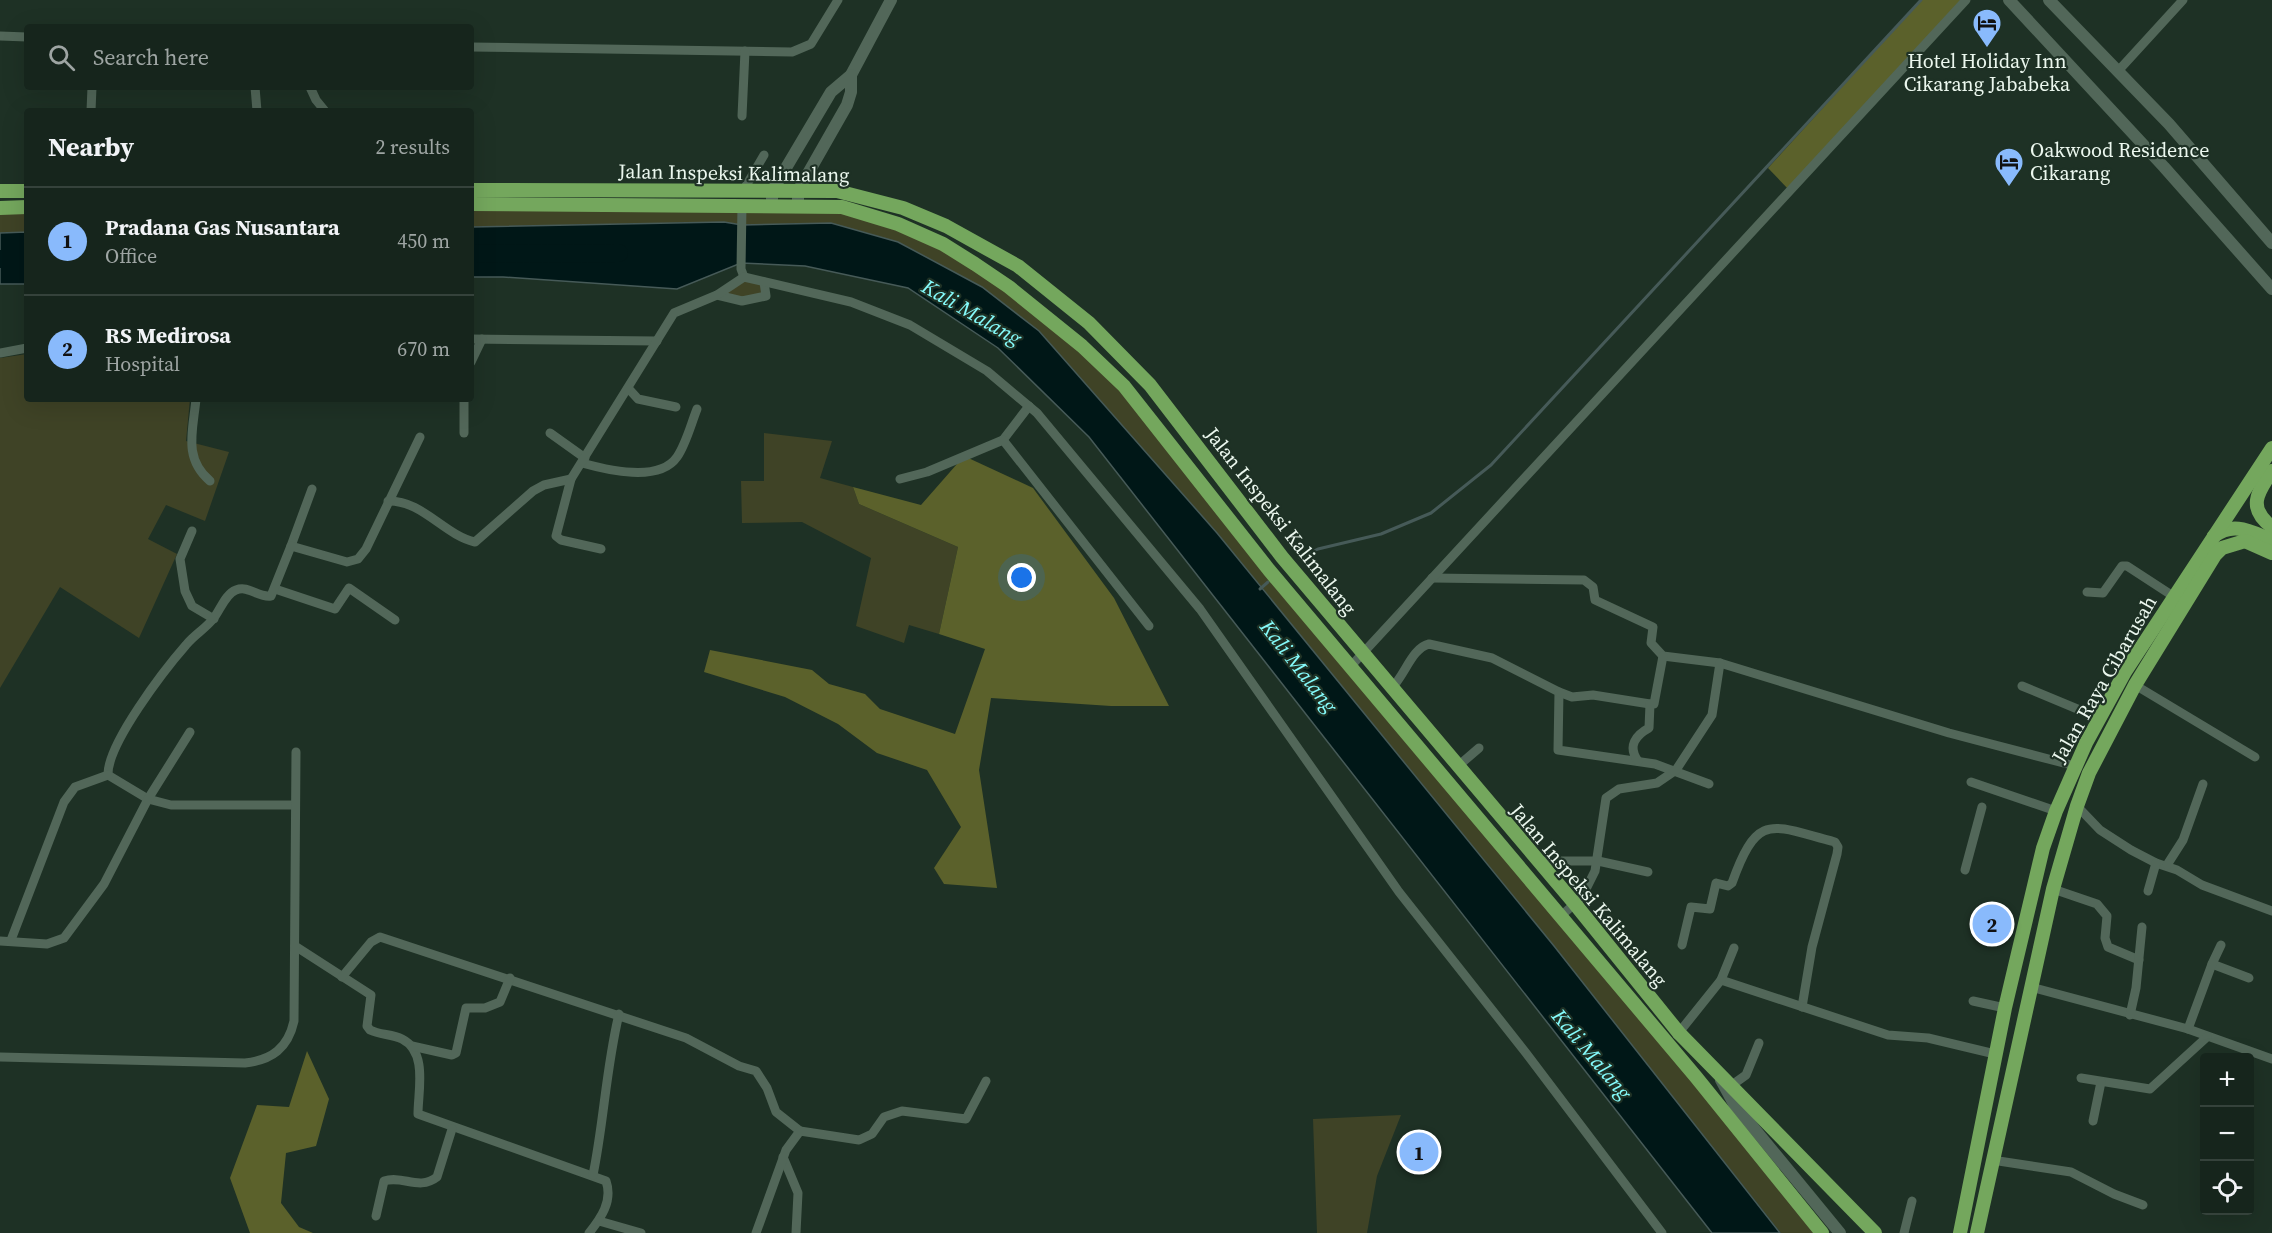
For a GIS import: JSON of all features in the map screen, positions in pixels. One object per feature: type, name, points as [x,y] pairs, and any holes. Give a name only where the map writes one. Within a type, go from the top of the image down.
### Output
[{"type":"main road","points":[[772,205],[772,191],[831,92],[850,75],[891,0]]},
{"type":"main road","points":[[2009,0],[2164,167],[2272,289]]},
{"type":"main road","points":[[2049,0],[2119,70],[2272,243]]},
{"type":"main road","points":[[798,205],[798,191],[847,105],[851,92],[850,75]]},
{"type":"main road","name":"Jalan Inspeksi Kalimalang","points":[[474,190],[822,191],[877,200],[946,226],[1018,266],[1089,323],[1150,385],[1256,525],[1435,742],[1575,904],[1679,1033],[1732,1085],[1795,1154],[1875,1233]]},
{"type":"main road","points":[[0,191],[24,191]]},
{"type":"main road","points":[[822,191],[818,200],[823,206]]},
{"type":"main road","name":"Jalan Inspeksi Kalimalang","points":[[474,204],[842,207],[881,218],[943,244],[1009,287],[1109,371],[1154,422],[1269,570],[1668,1043],[1822,1233]]},
{"type":"main road","points":[[0,208],[24,207]]},
{"type":"main road","points":[[1109,371],[1124,357]]},
{"type":"main road","name":"Jalan Raya Cibarusah","points":[[1960,1233],[2005,1008],[2043,848],[2056,811],[2099,718],[2174,596],[2272,448]]},
{"type":"main road","points":[[2272,471],[2260,488],[2256,502],[2263,520],[2272,527]]},
{"type":"main road","points":[[2243,534],[2240,501],[2245,488]]},
{"type":"main road","points":[[2212,537],[2221,531],[2272,540]]},
{"type":"main road","points":[[2243,534],[2272,553]]},
{"type":"main road","name":"Jalan Raya Cibarusah","points":[[1977,1233],[2053,889],[2089,772],[2135,685],[2215,555],[2243,534]]},
{"type":"main road","points":[[1423,752],[1435,742]]},
{"type":"main road","points":[[1486,827],[1498,816]]},
{"type":"main road","points":[[1714,1068],[1736,1106],[1840,1233]]},
{"type":"main road","points":[[1696,1077],[1736,1106]]},
{"type":"street","points":[[474,47],[792,52],[811,44],[838,0]]},
{"type":"street","points":[[1351,666],[1966,0]]},
{"type":"street","points":[[2119,70],[2182,0]]},
{"type":"street","points":[[0,36],[24,37]]},
{"type":"street","points":[[742,116],[745,51]]},
{"type":"street","points":[[91,108],[92,90]]},
{"type":"street","points":[[255,90],[257,108]]},
{"type":"street","points":[[311,90],[323,108]]},
{"type":"street","points":[[742,190],[765,155]]},
{"type":"street","points":[[742,205],[741,266],[744,277]]},
{"type":"street","points":[[601,549],[559,539],[555,535],[571,479],[674,313],[717,295],[744,277],[850,302],[910,325],[962,355],[1029,406],[1200,609],[1399,892],[1526,1053],[1662,1233]]},
{"type":"street","points":[[717,295],[752,300],[766,296],[764,282]]},
{"type":"street","points":[[474,339],[657,340]]},
{"type":"street","points":[[474,356],[482,339]]},
{"type":"street","points":[[0,353],[24,349]]},
{"type":"street","points":[[628,388],[638,399],[676,407]]},
{"type":"street","points":[[196,402],[192,456],[197,468],[210,481]]},
{"type":"street","points":[[464,402],[464,433]]},
{"type":"street","points":[[900,479],[934,469],[1003,440],[1029,406]]},
{"type":"street","points":[[550,433],[584,460],[608,470],[629,473],[664,468],[678,456],[697,409]]},
{"type":"street","points":[[291,546],[346,562],[354,562],[366,549],[420,437]]},
{"type":"street","points":[[1003,440],[1149,626]]},
{"type":"street","points":[[388,501],[408,503],[464,538],[475,542],[533,491],[544,485],[571,479]]},
{"type":"street","points":[[11,940],[64,802],[75,787],[108,775],[127,726],[185,646],[214,619],[231,592],[248,590],[267,597],[271,596],[312,489]]},
{"type":"street","points":[[192,531],[180,559],[185,591],[192,606],[214,619]]},
{"type":"street","points":[[2087,592],[2103,593],[2122,566],[2174,596]]},
{"type":"street","points":[[1432,578],[1584,580],[1593,587],[1595,600],[1653,627],[1651,643],[1663,656],[1720,663],[1889,716],[2075,766]]},
{"type":"street","points":[[275,589],[335,609],[350,588],[395,620]]},
{"type":"street","points":[[1391,689],[1405,673],[1418,649],[1429,644],[1492,658],[1572,697],[1593,695],[1654,704],[1663,656]]},
{"type":"street","points":[[1561,916],[1575,904],[1589,885],[1598,861],[1606,798],[1619,789],[1657,783],[1676,770],[1712,715],[1720,663]]},
{"type":"street","points":[[2135,685],[2255,757]]},
{"type":"street","points":[[2022,686],[2099,718]]},
{"type":"street","points":[[1559,692],[1558,750],[1638,761],[1676,770],[1709,784]]},
{"type":"street","points":[[1638,761],[1634,753],[1634,742],[1638,734],[1649,728],[1650,704]]},
{"type":"street","points":[[0,941],[11,940],[47,945],[64,938],[104,884],[148,798],[190,732]]},
{"type":"street","points":[[1457,767],[1479,748]]},
{"type":"street","points":[[0,1057],[261,1061],[275,1054],[291,1034],[294,1021],[296,752]]},
{"type":"street","points":[[108,775],[148,798],[171,806],[295,805]]},
{"type":"street","points":[[1971,782],[2056,811]]},
{"type":"street","points":[[2167,865],[2183,840],[2203,784]]},
{"type":"street","points":[[2077,806],[2100,830],[2156,863],[2167,865],[2202,885],[2272,911]]},
{"type":"street","points":[[1965,870],[1982,807]]},
{"type":"street","points":[[1682,945],[1691,907],[1710,909],[1716,883],[1728,886],[1732,883],[1738,867],[1762,830],[1775,827],[1835,842],[1838,847],[1837,854],[1812,947],[1802,1007]]},
{"type":"street","points":[[1537,861],[1598,861],[1648,872]]},
{"type":"street","points":[[2148,891],[2156,863]]},
{"type":"street","points":[[2053,889],[2097,904],[2107,916],[2105,938],[2108,947],[2139,960]]},
{"type":"street","points":[[2130,1015],[2142,927]]},
{"type":"street","points":[[342,977],[371,942],[380,937],[510,978],[686,1038],[739,1066],[756,1071],[767,1088],[776,1112],[800,1131],[851,1141],[872,1134],[884,1117],[902,1111],[966,1119],[986,1081]]},
{"type":"street","points":[[2188,1029],[2221,945]]},
{"type":"street","points":[[295,946],[371,995],[367,1026],[369,1030],[399,1037],[412,1046],[452,1055],[456,1053],[466,1008],[485,1008],[500,1002],[510,978]]},
{"type":"street","points":[[1668,1043],[1679,1033],[1721,980],[1734,948]]},
{"type":"street","points":[[2212,964],[2249,978]]},
{"type":"street","points":[[1721,980],[1888,1035],[1928,1038],[1995,1054]]},
{"type":"street","points":[[2031,987],[2188,1029],[2272,1059]]},
{"type":"street","points":[[1973,1001],[2005,1008]]},
{"type":"street","points":[[593,1175],[602,1128],[610,1052],[619,1014]]},
{"type":"street","points":[[2081,1078],[2150,1089],[2207,1037]]},
{"type":"street","points":[[1732,1085],[1746,1075],[1759,1043]]},
{"type":"street","points":[[412,1046],[419,1065],[418,1114],[606,1181],[610,1194],[599,1221],[589,1233]]},
{"type":"street","points":[[2093,1121],[2101,1082]]},
{"type":"street","points":[[376,1216],[384,1181],[394,1180],[421,1184],[437,1177],[452,1128]]},
{"type":"street","points":[[756,1233],[783,1157],[800,1131]]},
{"type":"street","points":[[783,1157],[798,1193],[796,1233]]},
{"type":"street","points":[[1992,1160],[2071,1172],[2114,1194],[2143,1205]]},
{"type":"street","points":[[1904,1233],[1912,1201]]},
{"type":"street","points":[[599,1221],[641,1233]]},
{"type":"green space","points":[[1921,0],[1966,0],[1790,191],[1768,168]]},
{"type":"green space","points":[[474,204],[831,206],[943,244],[1082,346],[1822,1233],[1781,1233],[1506,887],[1244,566],[1039,331],[831,223],[742,225],[724,222],[474,227]]},
{"type":"green space","points":[[24,207],[24,232],[0,233],[0,208]]},
{"type":"green space","points":[[744,277],[764,282],[766,296],[752,300],[717,295]]},
{"type":"green space","points":[[24,354],[24,402],[190,402],[186,441],[229,452],[205,521],[166,505],[148,539],[177,554],[139,638],[60,587],[0,688],[0,358]]},
{"type":"green space","points":[[764,433],[832,441],[820,478],[853,487],[859,504],[958,547],[939,634],[909,625],[904,643],[856,626],[871,558],[802,522],[742,523],[741,481],[764,481]]},
{"type":"green space","points":[[964,456],[1033,488],[1114,598],[1169,706],[1111,706],[991,698],[979,770],[997,888],[944,884],[934,868],[961,827],[927,770],[877,753],[838,724],[785,697],[704,672],[710,650],[812,670],[829,684],[865,694],[880,709],[955,734],[985,649],[939,634],[958,547],[859,504],[853,487],[921,505]]},
{"type":"green space","points":[[307,1051],[329,1099],[316,1146],[286,1153],[281,1203],[299,1227],[313,1233],[250,1233],[230,1178],[257,1105],[289,1107]]},
{"type":"green space","points":[[1401,1115],[1377,1176],[1367,1233],[1317,1233],[1313,1119]]},
{"type":"water","points":[[724,222],[742,225],[831,223],[898,242],[982,287],[1039,331],[1217,533],[1554,946],[1780,1233],[1712,1233],[1089,437],[998,348],[908,288],[805,266],[741,263],[677,289],[474,277],[474,227]]},
{"type":"water","points":[[24,232],[24,284],[0,284],[0,233]]},
{"type":"waterway","points":[[1300,558],[1318,549],[1381,534],[1431,513],[1491,465],[1921,0]]},
{"type":"waterway","name":"Kali Malang","points":[[474,254],[619,253]]},
{"type":"waterway","name":"Kali Malang","points":[[0,259],[24,259]]},
{"type":"waterway","points":[[1260,589],[1268,582]]},
{"type":"place","name":"Hotel Holiday Inn Cikarang Jababeka","points":[[1987,48]]},
{"type":"place","name":"Oakwood Residence Cikarang","points":[[2009,188]]},
{"type":"place","name":"RS Medirosa","points":[[1992,924]]},
{"type":"place","name":"Pradana Gas Nusantara","points":[[1419,1152]]}]
